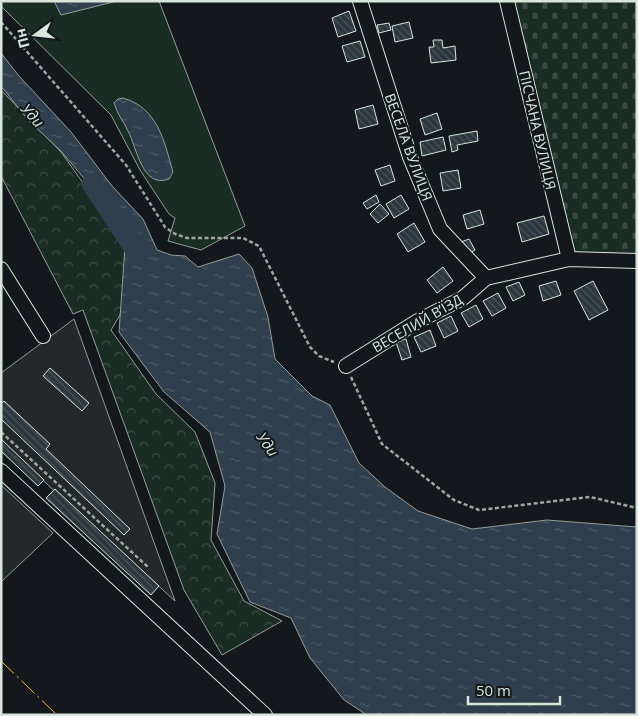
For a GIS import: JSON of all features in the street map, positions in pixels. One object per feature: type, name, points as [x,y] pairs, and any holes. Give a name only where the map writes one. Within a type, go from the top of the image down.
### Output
[{"type":"street","name":"ПІСЧАНА ВУЛИЦЯ","points":[[508,1],[569,259]]},
{"type":"street","name":"ВЕСЕЛА ВУЛИЦЯ","points":[[363,2],[410,158],[440,228],[486,278]]},
{"type":"street","points":[[486,278],[569,259],[637,261]]},
{"type":"street","points":[[1,269],[44,336]]},
{"type":"street","name":"ВЕСЕЛИЙ В’ЇЗД","points":[[346,366],[410,326],[463,298],[486,278]]},
{"type":"street","points":[[1,471],[265,715]]},
{"type":"path","points":[[1,22],[126,165],[165,226],[175,234],[186,238],[243,238],[259,246],[310,347],[319,356],[346,366],[382,444],[454,500],[479,510],[590,497],[637,508]]},
{"type":"path","points":[[1,432],[148,567]]},
{"type":"green space","points":[[1,1],[159,1],[245,226],[201,250],[168,241],[175,218],[169,214],[140,170],[111,115],[1,6]]},
{"type":"green space","points":[[512,1],[637,1],[637,255],[573,252]]},
{"type":"green space","points":[[1,90],[61,152],[106,215],[141,280],[111,330],[156,394],[195,432],[215,483],[211,540],[244,601],[282,621],[222,655],[184,590],[83,310],[73,314],[1,176]]},
{"type":"shaded area","points":[[74,319],[175,601],[1,442],[1,373]]},
{"type":"shaded area","points":[[1,485],[53,533],[1,582]]},
{"type":"water","points":[[54,1],[117,1],[61,15]]},
{"type":"water","points":[[1,53],[19,76],[71,132],[112,186],[143,219],[157,250],[171,255],[185,256],[198,267],[239,254],[252,268],[268,317],[275,359],[312,396],[330,405],[359,463],[385,487],[418,511],[472,529],[547,520],[637,527],[637,715],[367,715],[344,700],[310,658],[291,618],[250,602],[217,534],[225,486],[210,432],[164,392],[119,332],[125,247],[118,219],[61,151],[29,121],[1,86]]},
{"type":"water","points":[[123,98],[144,109],[158,127],[173,172],[169,179],[160,181],[152,178],[142,165],[114,103],[118,99]]},
{"type":"building","points":[[349,11],[356,31],[338,37],[332,18]]},
{"type":"building","points":[[409,22],[413,38],[395,42],[392,26]]},
{"type":"building","points":[[389,23],[391,30],[379,33],[377,25]]},
{"type":"building","points":[[433,40],[442,40],[443,48],[455,46],[456,60],[431,63],[429,47],[434,47]]},
{"type":"building","points":[[360,41],[365,57],[347,62],[342,46]]},
{"type":"building","points":[[373,105],[378,124],[359,129],[355,110]]},
{"type":"building","points":[[437,113],[442,129],[425,135],[420,119]]},
{"type":"building","points":[[477,131],[478,141],[457,145],[458,150],[452,152],[449,136]]},
{"type":"building","points":[[443,137],[446,150],[422,156],[420,142]]},
{"type":"building","points":[[390,165],[395,181],[381,186],[375,170]]},
{"type":"building","points":[[458,170],[461,188],[443,191],[440,173]]},
{"type":"building","points":[[376,195],[379,202],[367,209],[363,203]]},
{"type":"building","points":[[401,195],[409,209],[394,218],[386,204]]},
{"type":"building","points":[[380,204],[389,214],[378,223],[370,214]]},
{"type":"building","points":[[480,210],[484,224],[467,229],[463,215]]},
{"type":"building","points":[[544,216],[549,234],[522,242],[517,223]]},
{"type":"building","points":[[414,223],[425,242],[408,252],[397,234]]},
{"type":"building","points":[[469,239],[475,250],[468,254],[461,242]]},
{"type":"building","points":[[443,267],[453,281],[437,293],[427,280]]},
{"type":"building","points":[[556,281],[561,295],[543,301],[539,286]]},
{"type":"building","points":[[593,281],[608,310],[589,320],[574,291]]},
{"type":"building","points":[[519,282],[525,295],[513,301],[506,287]]},
{"type":"building","points":[[498,293],[506,308],[492,316],[483,301]]},
{"type":"building","points":[[476,305],[483,319],[469,327],[461,313]]},
{"type":"building","points":[[451,316],[458,331],[444,338],[437,323]]},
{"type":"building","points":[[430,330],[436,346],[421,352],[414,337]]},
{"type":"building","points":[[406,339],[411,357],[402,360],[396,342]]},
{"type":"building","points":[[50,368],[89,403],[82,411],[43,376]]},
{"type":"building","points":[[4,401],[50,444],[46,449],[130,529],[124,535],[1,419],[1,404]]},
{"type":"building","points":[[1,439],[44,480],[38,486],[1,451]]},
{"type":"building","points":[[55,489],[159,586],[151,595],[46,498]]},
{"type":"waterway","name":"Уди","points":[[93,184],[137,251]]},
{"type":"power","points":[[1,661],[57,715]]}]
